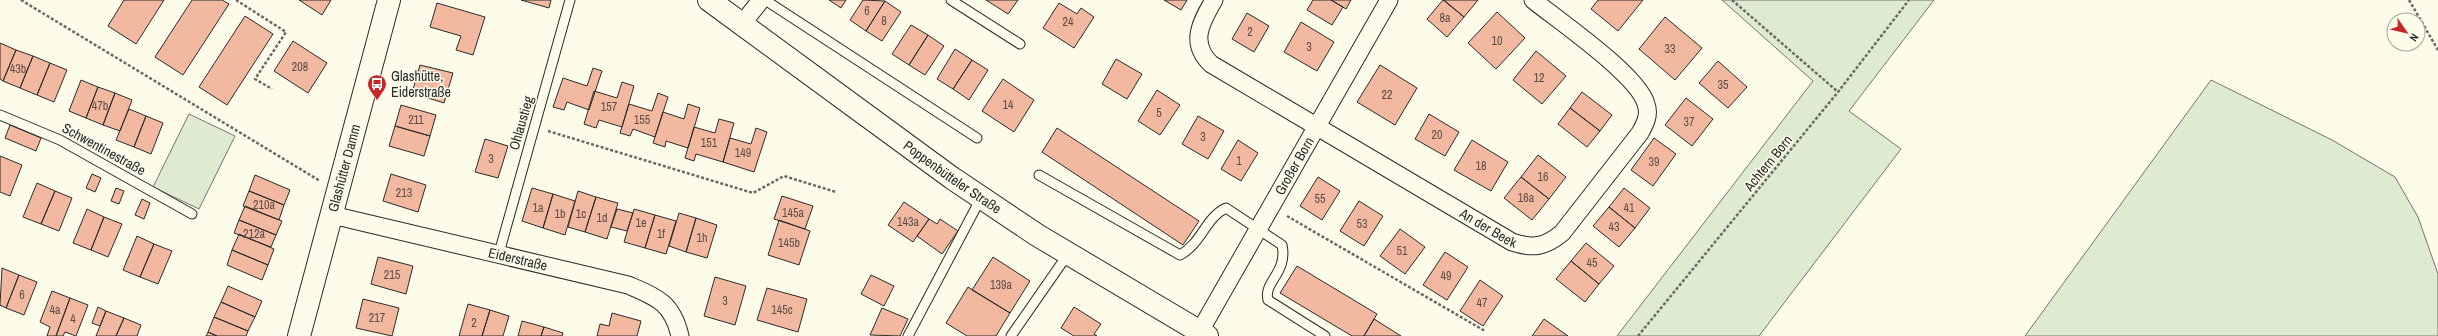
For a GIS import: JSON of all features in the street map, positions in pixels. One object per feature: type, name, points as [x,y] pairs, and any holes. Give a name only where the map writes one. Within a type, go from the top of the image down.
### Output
[{"type":"main road","name":"Glashütter Damm","points":[[299,336],[389,0]]},
{"type":"main road","name":"Poppenbütteler Straße","points":[[709,0],[886,131],[981,198],[1068,254],[1204,334]]},
{"type":"street","points":[[742,24],[761,0]]},
{"type":"street","name":"An der Beek","points":[[1214,0],[1201,22],[1199,34],[1201,50],[1205,59],[1216,68],[1512,242],[1532,247],[1549,243],[1562,233],[1640,133],[1647,119],[1648,112],[1642,96],[1620,71],[1533,0]]},
{"type":"street","name":"Großer Born","points":[[1204,334],[1258,228],[1389,0]]},
{"type":"street","name":"Eiderstraße","points":[[332,215],[628,285],[659,298],[674,318],[680,336]]},
{"type":"lane","name":"Ohlaustieg","points":[[499,254],[570,0]]},
{"type":"lane","points":[[765,0],[977,138]]},
{"type":"lane","points":[[951,0],[1020,44]]},
{"type":"lane","name":"Schwentinestraße","points":[[0,115],[60,140],[192,214]]},
{"type":"lane","points":[[1039,174],[1180,255],[1192,248],[1216,213],[1226,208],[1282,245],[1284,257],[1280,268],[1266,293],[1268,300],[1325,336]]},
{"type":"lane","points":[[908,336],[981,198]]},
{"type":"lane","points":[[1011,336],[1068,254]]},
{"type":"path","points":[[21,0],[338,192]]},
{"type":"path","points":[[236,0],[286,32],[255,79],[272,90]]},
{"type":"path","points":[[1732,0],[1838,92]]},
{"type":"path","name":"Achtern Born","points":[[1638,336],[1838,92],[1909,0]]},
{"type":"path","points":[[2409,0],[2438,50]]},
{"type":"path","points":[[534,127],[753,192],[784,176],[836,192]]},
{"type":"path","points":[[1273,239],[1288,215],[1485,330]]},
{"type":"green space","points":[[1722,0],[1934,0],[1849,111],[1901,149],[1759,336],[1617,336],[1813,81]]},
{"type":"green space","points":[[2211,80],[2332,140],[2395,177],[2418,217],[2438,274],[2438,336],[2025,336]]},
{"type":"green space","points":[[189,114],[235,136],[199,209],[153,187]]},
{"type":"building","points":[[124,0],[164,0],[136,44],[108,26]]},
{"type":"building","points":[[192,0],[222,0],[229,4],[183,75],[155,57]]},
{"type":"building","points":[[299,0],[331,0],[322,15]]},
{"type":"building","points":[[521,0],[551,0],[549,8]]},
{"type":"building","points":[[829,0],[846,0],[841,8]]},
{"type":"building","points":[[863,0],[885,1],[866,31],[850,20]]},
{"type":"building","points":[[986,0],[1018,0],[1008,14]]},
{"type":"building","points":[[1164,0],[1187,0],[1181,10]]},
{"type":"building","points":[[1313,0],[1331,0],[1343,7],[1332,25],[1307,10]]},
{"type":"building","points":[[1331,0],[1351,0],[1346,9]]},
{"type":"building","points":[[1443,0],[1464,17],[1447,37],[1427,19]]},
{"type":"building","points":[[1444,0],[1478,0],[1464,17]]},
{"type":"building","points":[[1598,0],[1643,0],[1618,31],[1591,9]]},
{"type":"building","points":[[885,1],[901,12],[882,41],[866,31]]},
{"type":"building","points":[[437,3],[485,17],[473,55],[456,50],[461,36],[430,27]]},
{"type":"building","points":[[1059,3],[1077,14],[1081,8],[1094,17],[1074,48],[1043,28]]},
{"type":"building","points":[[1497,12],[1525,38],[1496,69],[1468,43]]},
{"type":"building","points":[[1247,13],[1269,26],[1254,52],[1232,39]]},
{"type":"building","points":[[245,16],[273,34],[227,105],[199,87]]},
{"type":"building","points":[[1665,17],[1702,48],[1675,80],[1639,49]]},
{"type":"building","points":[[1301,22],[1334,42],[1317,71],[1284,52]]},
{"type":"building","points":[[911,25],[928,35],[909,65],[892,54]]},
{"type":"building","points":[[928,35],[944,46],[925,75],[909,65]]},
{"type":"building","points":[[293,41],[327,63],[308,93],[274,71]]},
{"type":"building","points":[[0,43],[16,50],[3,81],[0,79]]},
{"type":"building","points":[[955,49],[972,60],[953,89],[937,79]]},
{"type":"building","points":[[16,50],[33,56],[20,88],[3,81]]},
{"type":"building","points":[[1536,51],[1566,76],[1542,104],[1513,80]]},
{"type":"building","points":[[33,56],[50,63],[37,95],[20,88]]},
{"type":"building","points":[[1116,59],[1142,74],[1127,99],[1102,84]]},
{"type":"building","points":[[972,60],[988,70],[969,100],[953,89]]},
{"type":"building","points":[[1718,61],[1747,87],[1728,108],[1699,83]]},
{"type":"building","points":[[50,63],[67,70],[54,102],[37,95]]},
{"type":"building","points":[[420,65],[453,73],[444,103],[412,93]]},
{"type":"building","points":[[1380,65],[1417,88],[1395,125],[1357,102]]},
{"type":"building","points":[[593,68],[602,71],[589,110],[567,102],[564,110],[553,107],[563,78],[587,86]]},
{"type":"building","points":[[1003,79],[1034,100],[1014,132],[982,111]]},
{"type":"building","points":[[81,80],[98,87],[86,118],[69,111]]},
{"type":"building","points":[[622,82],[634,86],[622,127],[599,120],[596,128],[584,124],[594,91],[617,98]]},
{"type":"building","points":[[98,87],[115,93],[103,125],[86,118]]},
{"type":"building","points":[[1157,90],[1180,105],[1160,135],[1138,121]]},
{"type":"building","points":[[1582,92],[1612,115],[1600,131],[1570,108]]},
{"type":"building","points":[[115,93],[132,100],[120,131],[103,125]]},
{"type":"building","points":[[658,93],[668,97],[655,137],[633,129],[630,136],[620,133],[629,104],[652,111]]},
{"type":"building","points":[[1686,98],[1713,119],[1692,146],[1665,125]]},
{"type":"building","points":[[688,104],[700,108],[688,148],[666,141],[665,147],[653,143],[663,112],[684,119]]},
{"type":"building","points":[[401,105],[436,115],[430,136],[395,126]]},
{"type":"building","points":[[1570,108],[1600,131],[1587,147],[1558,124]]},
{"type":"building","points":[[129,109],[146,116],[134,147],[116,140]]},
{"type":"building","points":[[1429,114],[1459,132],[1445,156],[1415,139]]},
{"type":"building","points":[[146,116],[163,123],[151,154],[134,147]]},
{"type":"building","points":[[1198,116],[1224,131],[1208,159],[1182,144]]},
{"type":"building","points":[[719,119],[734,123],[723,162],[696,154],[694,161],[685,158],[694,127],[715,133]]},
{"type":"building","points":[[10,125],[41,138],[36,151],[5,138]]},
{"type":"building","points":[[395,126],[430,136],[424,156],[389,146]]},
{"type":"building","points":[[756,128],[767,132],[754,172],[723,162],[730,138],[751,144]]},
{"type":"building","points":[[1057,128],[1199,221],[1183,245],[1042,152]]},
{"type":"building","points":[[1654,138],[1676,154],[1653,186],[1631,170]]},
{"type":"building","points":[[485,139],[508,146],[498,178],[475,172]]},
{"type":"building","points":[[1238,140],[1258,153],[1241,181],[1221,169]]},
{"type":"building","points":[[1472,140],[1508,162],[1491,191],[1454,170]]},
{"type":"building","points":[[1538,155],[1566,177],[1549,199],[1521,177]]},
{"type":"building","points":[[0,156],[22,165],[10,196],[0,192]]},
{"type":"building","points":[[92,174],[101,178],[95,192],[86,188]]},
{"type":"building","points":[[391,174],[426,185],[418,212],[383,201]]},
{"type":"building","points":[[255,175],[290,190],[284,205],[249,191]]},
{"type":"building","points":[[1318,177],[1340,191],[1322,220],[1300,206]]},
{"type":"building","points":[[1521,177],[1549,199],[1532,220],[1504,198]]},
{"type":"building","points":[[37,183],[55,191],[41,224],[23,217]]},
{"type":"building","points":[[116,188],[124,191],[119,204],[111,201]]},
{"type":"building","points":[[532,188],[553,194],[543,228],[522,221]]},
{"type":"building","points":[[1624,188],[1650,208],[1635,228],[1609,207]]},
{"type":"building","points":[[55,191],[72,198],[59,231],[41,224]]},
{"type":"building","points":[[249,191],[284,205],[279,220],[243,206]]},
{"type":"building","points":[[578,191],[596,197],[585,232],[568,227]]},
{"type":"building","points":[[553,194],[575,201],[565,235],[543,228]]},
{"type":"building","points":[[782,196],[813,206],[805,229],[774,219]]},
{"type":"building","points":[[596,197],[618,203],[607,239],[585,232]]},
{"type":"building","points":[[142,199],[150,203],[144,219],[135,215]]},
{"type":"building","points":[[1359,201],[1383,216],[1364,246],[1340,231]]},
{"type":"building","points":[[904,202],[929,219],[913,242],[888,225]]},
{"type":"building","points":[[245,206],[282,221],[276,235],[239,220]]},
{"type":"building","points":[[1609,207],[1635,228],[1619,247],[1593,226]]},
{"type":"building","points":[[87,209],[104,217],[91,250],[73,243]]},
{"type":"building","points":[[617,209],[633,213],[627,231],[611,227]]},
{"type":"building","points":[[634,209],[655,215],[645,248],[624,242]]},
{"type":"building","points":[[679,213],[696,218],[686,252],[669,246]]},
{"type":"building","points":[[655,215],[676,221],[666,254],[645,248]]},
{"type":"building","points":[[104,217],[122,224],[108,257],[91,250]]},
{"type":"building","points":[[696,218],[717,225],[707,258],[686,252]]},
{"type":"building","points":[[929,219],[937,224],[940,219],[958,231],[942,254],[917,236]]},
{"type":"building","points":[[239,220],[276,235],[271,247],[234,233]]},
{"type":"building","points":[[779,220],[810,231],[799,265],[768,255]]},
{"type":"building","points":[[1400,229],[1425,247],[1405,274],[1380,256]]},
{"type":"building","points":[[239,234],[274,249],[268,265],[232,250]]},
{"type":"building","points":[[137,236],[154,244],[140,277],[123,270]]},
{"type":"building","points":[[1586,243],[1614,266],[1599,284],[1571,261]]},
{"type":"building","points":[[154,244],[172,251],[158,284],[140,277]]},
{"type":"building","points":[[232,250],[268,265],[262,280],[227,265]]},
{"type":"building","points":[[1445,252],[1468,267],[1447,300],[1423,285]]},
{"type":"building","points":[[378,257],[413,266],[406,294],[371,284]]},
{"type":"building","points":[[993,257],[1030,281],[1010,313],[972,290]]},
{"type":"building","points":[[1571,261],[1599,284],[1585,302],[1556,279]]},
{"type":"building","points":[[1297,266],[1377,314],[1364,336],[1352,336],[1280,293]]},
{"type":"building","points":[[2,268],[19,275],[6,308],[0,305]]},
{"type":"building","points":[[19,275],[37,282],[24,315],[6,308]]},
{"type":"building","points":[[871,275],[894,286],[884,306],[861,294]]},
{"type":"building","points":[[715,277],[746,286],[735,325],[704,316]]},
{"type":"building","points":[[1480,280],[1503,296],[1483,326],[1460,311]]},
{"type":"building","points":[[228,286],[262,301],[255,317],[221,302]]},
{"type":"building","points":[[968,287],[1010,313],[996,336],[967,336],[946,323]]},
{"type":"building","points":[[767,288],[807,299],[798,332],[757,320]]},
{"type":"building","points":[[52,291],[70,298],[56,336],[47,336],[50,327],[40,322]]},
{"type":"building","points":[[70,298],[88,305],[76,336],[65,332],[63,336],[56,336]]},
{"type":"building","points":[[363,299],[399,308],[392,336],[356,328]]},
{"type":"building","points":[[221,302],[255,317],[248,331],[214,317]]},
{"type":"building","points":[[468,304],[490,310],[482,336],[459,336]]},
{"type":"building","points":[[98,307],[106,311],[100,326],[92,323]]},
{"type":"building","points":[[1074,307],[1101,324],[1094,334],[1097,336],[1074,336],[1061,328]]},
{"type":"building","points":[[882,308],[908,319],[900,336],[870,335]]},
{"type":"building","points":[[490,310],[509,316],[503,336],[482,336]]},
{"type":"building","points":[[106,311],[124,318],[116,336],[96,336]]},
{"type":"building","points":[[612,313],[641,321],[637,336],[597,336],[600,324],[609,326]]},
{"type":"building","points":[[214,317],[248,331],[246,336],[217,336],[208,332]]},
{"type":"building","points":[[124,318],[141,325],[137,336],[116,336]]},
{"type":"building","points":[[1374,319],[1401,336],[1364,336]]},
{"type":"building","points":[[1544,319],[1568,336],[1532,336]]},
{"type":"building","points":[[522,321],[544,327],[541,336],[518,336]]},
{"type":"building","points":[[544,327],[563,333],[562,336],[541,336]]},
{"type":"building","points":[[208,332],[217,336],[206,336]]},
{"type":"place","name":"Glashütte, Eiderstraße","points":[[377,101]]}]
